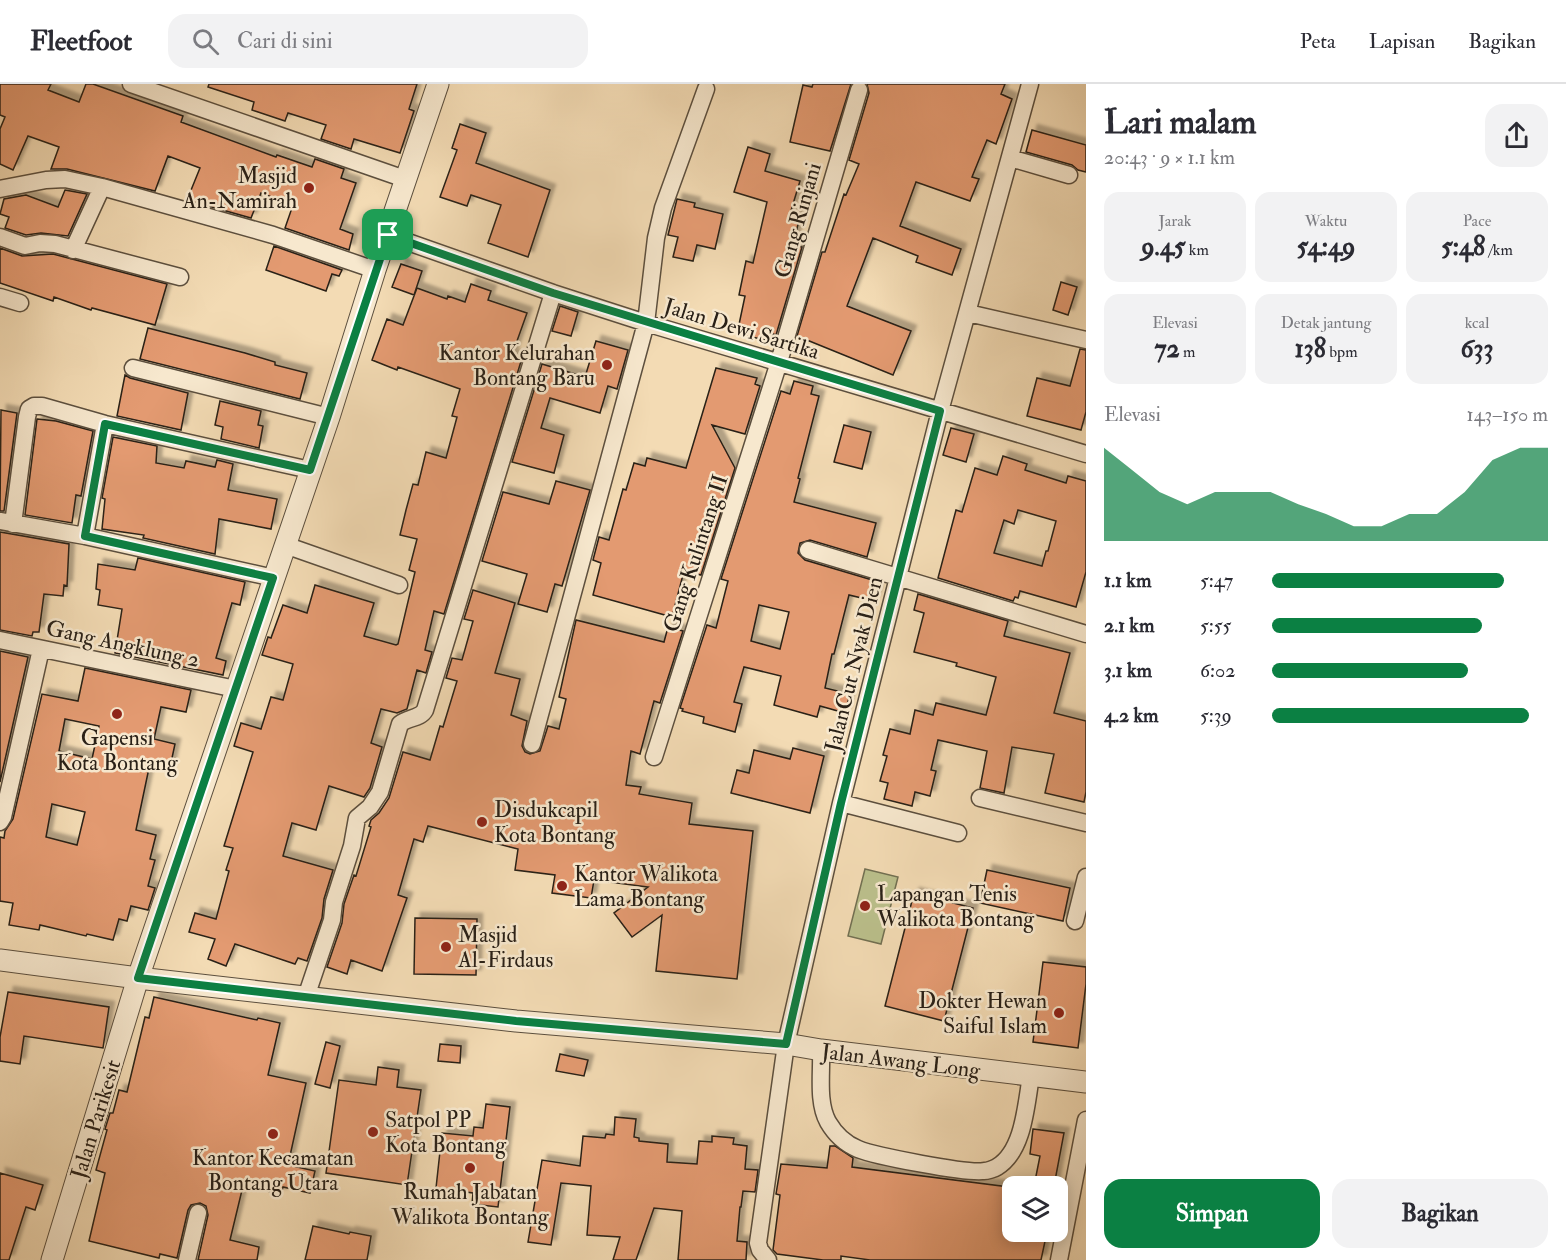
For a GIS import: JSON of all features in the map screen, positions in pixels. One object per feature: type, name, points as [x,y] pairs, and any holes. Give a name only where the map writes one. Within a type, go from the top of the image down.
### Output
[{"type":"street","name":"Jalan Parikesit","points":[[52,1260],[138,978],[329,417],[375,270],[438,84]]},
{"type":"street","name":"JalanCut Nyak Dien","points":[[768,1260],[760,1250],[758,1243],[786,1044],[841,803],[898,576],[940,411],[1030,84]]},
{"type":"street","points":[[137,85],[405,179]]},
{"type":"street","points":[[532,744],[646,323],[656,238],[663,208],[706,90]]},
{"type":"street","name":"Gang Rinjani","points":[[779,362],[859,90]]},
{"type":"street","points":[[1010,158],[1069,175]]},
{"type":"street","points":[[0,189],[46,180],[65,179],[102,187],[273,235],[375,270]]},
{"type":"street","points":[[73,250],[102,187]]},
{"type":"street","name":"Jalan Dewi Sartika","points":[[388,235],[646,323],[1086,454]]},
{"type":"street","points":[[0,237],[25,246],[47,243],[180,277]]},
{"type":"street","points":[[306,997],[332,920],[334,902],[352,846],[357,818],[370,807],[380,792],[400,724],[420,715],[425,710],[553,293]]},
{"type":"street","points":[[0,297],[20,303]]},
{"type":"street","points":[[968,313],[1086,340]]},
{"type":"street","name":"Gang Kulintang II","points":[[654,757],[779,362]]},
{"type":"street","points":[[133,368],[329,417]]},
{"type":"street","points":[[273,578],[85,536],[7,523],[29,409],[42,406],[105,424],[310,470]]},
{"type":"street","points":[[85,536],[105,424]]},
{"type":"street","points":[[285,545],[399,585]]},
{"type":"street","points":[[808,550],[1086,634]]},
{"type":"street","name":"Gang Angklung 2","points":[[0,640],[236,689]]},
{"type":"street","points":[[0,822],[3,818],[41,649]]},
{"type":"street","points":[[980,798],[1086,823]]},
{"type":"street","points":[[841,803],[958,833]]},
{"type":"street","points":[[1075,921],[1086,877]]},
{"type":"street","name":"Jalan Awang Long","points":[[0,960],[516,1021],[786,1044],[1086,1082]]},
{"type":"street","points":[[821,1050],[822,1106],[828,1122],[838,1136],[857,1149],[873,1154],[964,1170],[983,1172],[997,1167],[1009,1156],[1018,1143],[1031,1076]]},
{"type":"street","points":[[1059,1260],[1086,1120]]},
{"type":"street","points":[[187,1260],[198,1213]]},
{"type":"green space","points":[[865,869],[898,877],[881,944],[848,936]]},
{"type":"building","points":[[0,84],[51,84],[48,90],[79,102],[86,84],[93,84],[183,116],[181,122],[276,157],[277,155],[312,167],[315,159],[344,169],[341,178],[356,183],[340,229],[353,234],[349,250],[285,228],[293,205],[261,193],[251,218],[187,200],[200,168],[168,156],[155,191],[67,169],[51,169],[59,147],[28,136],[13,170],[0,164],[0,129],[5,117],[0,115]]},
{"type":"building","points":[[209,84],[417,84],[409,109],[414,111],[400,153],[354,139],[351,149],[321,139],[326,125],[288,113],[285,121],[252,110],[254,102],[208,87]]},
{"type":"building","points":[[813,84],[851,84],[830,151],[790,142],[803,85],[812,87]]},
{"type":"building","points":[[867,84],[1005,84],[1001,94],[1012,99],[996,144],[987,140],[972,177],[979,179],[970,201],[916,182],[900,226],[961,249],[952,275],[916,262],[918,256],[873,238],[847,306],[911,331],[893,375],[797,336],[822,252],[825,252],[844,194],[846,195],[859,164],[849,160],[869,93]]},
{"type":"building","points":[[460,124],[486,133],[476,163],[550,190],[528,257],[488,243],[501,205],[471,195],[467,206],[440,197],[457,150],[452,148]]},
{"type":"building","points":[[1032,130],[1086,145],[1086,172],[1072,165],[1026,152]]},
{"type":"building","points":[[748,147],[770,154],[765,171],[800,181],[790,214],[800,216],[793,245],[802,247],[776,335],[773,334],[771,341],[737,334],[745,296],[739,295],[746,261],[753,263],[767,202],[734,192]]},
{"type":"building","points":[[65,190],[87,194],[68,236],[41,233],[26,235],[5,228],[9,217],[0,214],[4,199],[26,195],[58,207]]},
{"type":"building","points":[[677,199],[695,203],[694,207],[723,214],[715,249],[697,245],[693,261],[673,257],[678,237],[668,235]]},
{"type":"building","points":[[274,246],[342,270],[339,276],[332,274],[326,291],[266,270]]},
{"type":"building","points":[[0,248],[22,256],[53,254],[167,284],[155,325],[92,308],[91,310],[54,297],[53,301],[0,283]]},
{"type":"building","points":[[401,264],[422,271],[414,295],[392,287]]},
{"type":"building","points":[[1061,282],[1077,287],[1068,315],[1053,310]]},
{"type":"building","points":[[471,284],[491,291],[488,300],[527,313],[512,355],[522,358],[444,614],[434,611],[425,650],[432,652],[426,673],[417,670],[407,709],[397,713],[381,709],[371,743],[382,747],[370,788],[364,797],[329,786],[316,830],[292,823],[283,856],[333,870],[324,899],[322,918],[307,961],[298,958],[295,964],[235,944],[226,966],[208,959],[215,939],[189,932],[195,913],[216,919],[229,871],[226,870],[233,848],[224,846],[253,752],[234,746],[241,723],[261,729],[271,697],[283,700],[293,664],[262,655],[268,637],[271,638],[283,605],[307,613],[315,585],[374,603],[364,636],[398,644],[415,572],[409,570],[417,539],[400,535],[406,510],[413,484],[418,485],[426,452],[446,458],[457,417],[452,416],[460,389],[372,360],[387,319],[403,325],[417,288],[447,299],[448,296],[465,302]]},
{"type":"building","points":[[560,306],[578,312],[571,336],[552,331]]},
{"type":"building","points":[[148,328],[245,353],[275,362],[275,365],[307,373],[300,399],[140,359]]},
{"type":"building","points":[[596,341],[628,350],[617,389],[608,386],[600,413],[550,398],[541,428],[564,435],[554,473],[512,462],[542,364],[585,377]]},
{"type":"building","points":[[1080,349],[1086,350],[1086,412],[1081,430],[1027,416],[1037,378],[1070,386]]},
{"type":"building","points":[[716,368],[757,378],[755,384],[760,386],[745,434],[712,425],[735,468],[701,575],[684,571],[672,617],[593,595],[601,563],[593,560],[599,537],[609,540],[623,489],[626,490],[634,463],[645,466],[647,458],[686,468]]},
{"type":"building","points":[[125,375],[188,393],[181,430],[117,416]]},
{"type":"building","points":[[794,381],[813,386],[811,394],[819,396],[794,502],[876,523],[867,557],[810,540],[800,543],[798,553],[805,560],[879,582],[874,601],[849,595],[834,654],[832,654],[825,688],[850,694],[845,713],[820,706],[817,717],[774,705],[781,676],[744,667],[734,702],[742,704],[735,732],[703,723],[704,717],[682,711],[683,709],[680,708],[707,625],[716,628],[728,581],[721,579],[781,391],[790,394]],"holes":[[[759,605],[789,612],[780,649],[751,641]]]},
{"type":"building","points":[[220,401],[261,411],[258,425],[263,426],[259,448],[221,439],[223,427],[215,425]]},
{"type":"building","points":[[1,410],[17,413],[4,511],[0,511]]},
{"type":"building","points":[[37,419],[56,421],[93,431],[81,496],[76,495],[72,523],[25,515]]},
{"type":"building","points":[[844,425],[871,432],[862,469],[834,462]]},
{"type":"building","points":[[951,428],[974,434],[966,462],[943,455]]},
{"type":"building","points":[[113,437],[157,446],[156,463],[184,468],[186,461],[215,467],[217,460],[233,464],[228,490],[277,499],[271,529],[219,519],[215,554],[143,538],[144,535],[102,529],[105,499],[102,498]]},
{"type":"building","points":[[1003,456],[1027,464],[1025,470],[1066,483],[1068,476],[1086,481],[1086,572],[1076,607],[1020,591],[1018,598],[1015,597],[1013,601],[938,578],[956,510],[962,512],[975,468],[997,475]],"holes":[[[1018,510],[1056,521],[1042,566],[994,553],[1004,520],[1014,524]]]},
{"type":"building","points":[[556,481],[590,490],[562,586],[555,584],[547,612],[518,604],[527,574],[482,561],[503,492],[549,504]]},
{"type":"building","points":[[0,532],[69,544],[67,586],[64,585],[63,596],[44,594],[39,632],[33,632],[32,636],[0,630]]},
{"type":"building","points":[[138,558],[245,582],[240,605],[232,603],[216,658],[226,661],[223,675],[115,653],[122,609],[98,605],[100,590],[96,589],[98,564],[135,570]]},
{"type":"building","points":[[473,590],[515,603],[495,673],[520,679],[511,715],[527,721],[522,746],[525,752],[530,754],[540,751],[548,726],[559,729],[566,699],[559,697],[576,620],[664,642],[668,627],[683,631],[660,703],[654,701],[640,754],[631,751],[626,785],[641,787],[639,794],[692,803],[689,824],[753,831],[737,979],[656,971],[662,915],[632,937],[614,913],[648,887],[594,880],[591,898],[552,893],[555,875],[515,870],[518,849],[428,826],[423,842],[414,839],[398,895],[407,898],[382,971],[351,960],[347,974],[327,967],[342,923],[344,904],[354,875],[356,876],[371,827],[369,826],[371,820],[389,798],[403,752],[430,760],[440,726],[443,727],[457,681],[446,678],[452,658],[462,660],[473,621],[464,619]]},
{"type":"building","points":[[918,594],[1008,621],[1004,636],[1070,653],[1054,713],[1086,721],[1084,802],[1045,793],[1054,754],[1012,747],[1004,793],[980,788],[987,751],[938,740],[931,770],[936,771],[930,796],[915,792],[912,806],[884,799],[888,783],[880,781],[887,756],[883,755],[890,729],[910,734],[915,710],[933,715],[936,703],[986,715],[996,677],[956,666],[957,663],[914,652],[924,613],[914,610]]},
{"type":"building","points":[[0,651],[28,657],[0,782]]},
{"type":"building","points":[[85,668],[191,690],[186,712],[161,707],[154,739],[175,744],[169,772],[149,768],[136,830],[156,835],[150,859],[155,860],[148,886],[155,888],[148,910],[131,906],[127,921],[119,919],[113,940],[40,925],[39,930],[9,925],[13,903],[0,901],[0,837],[4,838],[5,831],[13,819],[42,694],[78,701]],"holes":[[[65,719],[99,726],[92,759],[59,751]],[[52,804],[85,812],[77,845],[46,837]]]},
{"type":"building","points":[[793,748],[824,756],[810,813],[731,793],[737,770],[749,773],[754,750],[790,759]]},
{"type":"building","points":[[987,870],[1070,888],[1063,921],[980,903]]},
{"type":"building","points":[[914,893],[973,908],[944,1021],[885,1006]]},
{"type":"building","name":"Masjid Al-Firdaus","points":[[415,918],[477,919],[476,975],[414,974]]},
{"type":"building","name":"Dokter Hewan Saiful Islam","points":[[1043,962],[1086,967],[1078,1048],[1033,1042]]},
{"type":"building","points":[[8,992],[109,1007],[103,1048],[24,1036],[20,1064],[0,1061],[0,1037]]},
{"type":"building","points":[[154,997],[280,1023],[268,1075],[306,1083],[288,1165],[315,1171],[310,1193],[283,1187],[281,1194],[243,1186],[230,1240],[259,1247],[257,1260],[198,1260],[208,1215],[206,1206],[200,1203],[191,1205],[188,1210],[177,1258],[160,1254],[159,1258],[89,1241],[105,1173],[96,1170],[107,1130],[105,1129],[110,1113],[113,1113],[119,1090],[127,1092],[145,1017],[149,1018]]},
{"type":"building","points":[[326,1042],[340,1046],[330,1088],[315,1084]]},
{"type":"building","points":[[440,1044],[461,1046],[460,1063],[438,1061]]},
{"type":"building","points":[[560,1054],[588,1060],[584,1076],[556,1071]]},
{"type":"building","name":"Satpol PP Kota Bontang","points":[[378,1067],[399,1070],[397,1087],[421,1090],[407,1185],[326,1173],[339,1080],[376,1085]]},
{"type":"building","name":"Rumah Jabatan Walikota Bontang","points":[[486,1104],[510,1107],[498,1207],[472,1204],[473,1193],[436,1188],[442,1133],[473,1136],[474,1127],[483,1128]]},
{"type":"building","points":[[615,1117],[636,1119],[634,1137],[639,1138],[639,1141],[668,1144],[667,1162],[697,1164],[699,1141],[712,1142],[712,1136],[734,1138],[733,1144],[747,1146],[745,1169],[758,1170],[755,1192],[743,1191],[740,1207],[737,1241],[747,1242],[746,1260],[678,1260],[682,1211],[654,1208],[636,1260],[613,1260],[620,1237],[587,1235],[591,1186],[561,1183],[551,1245],[528,1242],[542,1160],[580,1166],[583,1136],[605,1138],[606,1134],[614,1135]]},
{"type":"building","points":[[1033,1129],[1064,1133],[1056,1176],[1036,1176],[1040,1156],[1030,1154]]},
{"type":"building","points":[[830,1146],[835,1146],[853,1158],[852,1167],[1002,1186],[1002,1242],[1045,1242],[1041,1260],[870,1260],[841,1256],[841,1260],[823,1260],[777,1254],[773,1250],[780,1195],[776,1194],[781,1164],[827,1168]]},
{"type":"building","points":[[0,1173],[43,1185],[35,1210],[26,1207],[9,1260],[0,1260]]},
{"type":"building","points":[[313,1226],[371,1236],[367,1260],[305,1260]]},
{"type":"place","name":"Masjid An-Namirah","points":[[309,188]]},
{"type":"place","name":"Kantor Kelurahan Bontang Baru","points":[[607,365]]},
{"type":"place","name":"Gapensi Kota Bontang","points":[[117,714]]},
{"type":"place","name":"Disdukcapil Kota Bontang","points":[[482,822]]},
{"type":"place","name":"Kantor Walikota Lama Bontang","points":[[562,886]]},
{"type":"place","name":"Lapangan Tenis Walikota Bontang","points":[[865,906]]},
{"type":"place","name":"Masjid Al-Firdaus","points":[[446,947]]},
{"type":"place","name":"Dokter Hewan Saiful Islam","points":[[1059,1013]]},
{"type":"place","name":"Satpol PP Kota Bontang","points":[[373,1132]]},
{"type":"place","name":"Kantor Kecamatan Bontang Utara","points":[[273,1134]]},
{"type":"place","name":"Rumah Jabatan Walikota Bontang","points":[[470,1168]]},
{"type":"route","points":[[388,235],[646,323],[940,411],[841,803],[786,1044],[516,1021],[138,978],[273,578],[85,536],[105,424],[310,470],[388,235]]}]
